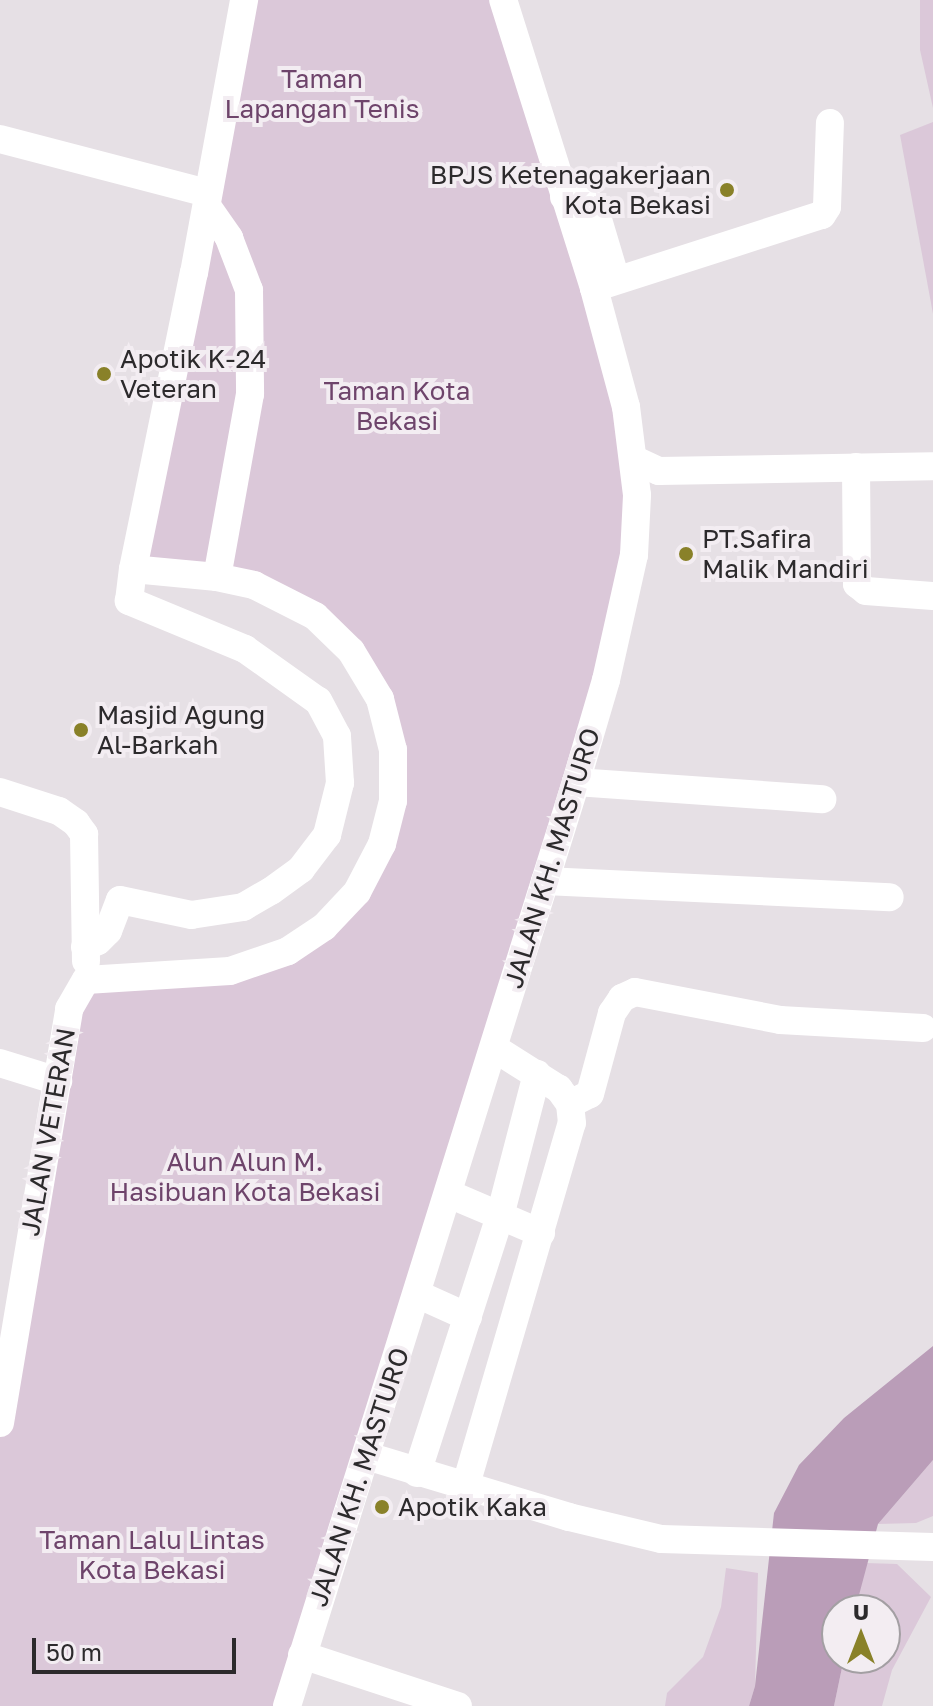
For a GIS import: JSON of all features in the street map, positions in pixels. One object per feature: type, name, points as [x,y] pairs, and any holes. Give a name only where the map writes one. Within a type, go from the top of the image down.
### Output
[{"type":"street","points":[[85,947],[98,941],[108,931],[120,900],[191,915],[243,907],[271,891],[301,869],[327,835],[340,783],[337,736],[318,701],[245,649],[129,601],[244,0]]},
{"type":"street","name":"JALAN KH. MASTURO","points":[[287,1706],[576,782],[606,680],[629,581],[637,522],[635,460],[612,350],[605,284],[564,197],[503,0]]},
{"type":"street","points":[[605,284],[822,215],[827,207],[830,123]]},
{"type":"street","points":[[0,139],[207,199],[229,238],[249,290],[250,394],[217,577]]},
{"type":"street","points":[[635,460],[659,471],[933,466]]},
{"type":"street","points":[[856,467],[857,584],[866,591],[933,596]]},
{"type":"street","points":[[0,792],[59,811],[76,823],[84,834],[86,980],[230,971],[288,951],[324,927],[357,892],[382,844],[393,801],[393,750],[380,699],[351,651],[315,616],[254,585],[217,577],[133,569]]},
{"type":"street","points":[[576,782],[822,799]]},
{"type":"street","points":[[545,881],[890,897]]},
{"type":"street","name":"JALAN VETERAN","points":[[0,1423],[4,1362],[69,1009],[86,980]]},
{"type":"street","points":[[570,1104],[590,1094],[612,1013],[622,998],[635,992],[780,1020],[923,1028]]},
{"type":"street","points":[[465,1488],[570,1134],[570,1104],[559,1089],[494,1048]]},
{"type":"street","points":[[0,1063],[58,1081]]},
{"type":"street","points":[[417,1473],[500,1216],[537,1074]]},
{"type":"street","points":[[449,1194],[541,1233]]},
{"type":"street","points":[[417,1294],[468,1317]]},
{"type":"street","points":[[367,1456],[465,1488],[619,1530],[706,1543],[931,1548]]},
{"type":"street","points":[[302,1655],[458,1706]]},
{"type":"green space","points":[[244,0],[503,0],[612,350],[632,564],[287,1706],[0,1706],[0,1423],[86,980],[231,971],[357,892],[393,750],[351,651],[254,585],[133,569]]},
{"type":"green space","points":[[920,0],[933,0],[933,108],[920,50]]},
{"type":"green space","points":[[933,122],[933,314],[900,135]]},
{"type":"green space","points":[[933,1460],[933,1516],[916,1523],[878,1524]]},
{"type":"green space","points":[[866,1563],[897,1564],[931,1597],[901,1653],[901,1594],[859,1594]]},
{"type":"green space","points":[[726,1568],[758,1573],[755,1686],[749,1706],[665,1706],[667,1693],[703,1657],[721,1607]]},
{"type":"green space","points":[[841,1674],[891,1674],[882,1706],[834,1706]]},
{"type":"shaded area","points":[[933,1346],[933,1460],[878,1524],[859,1594],[821,1594],[821,1674],[841,1674],[834,1706],[749,1706],[755,1686],[774,1513],[799,1465],[844,1418]]},
{"type":"place","name":"BPJS Ketenagakerjaan Kota Bekasi","points":[[727,190]]},
{"type":"place","name":"Apotik K-24 Veteran","points":[[104,374]]},
{"type":"place","name":"PT.Safira Malik Mandiri","points":[[686,554]]},
{"type":"place","name":"Masjid Agung Al-Barkah","points":[[81,730]]},
{"type":"place","name":"Apotik Kaka","points":[[382,1507]]},
{"type":"park label","name":"Taman Lapangan Tenis","points":[[322,94]]},
{"type":"park label","name":"Taman Kota Bekasi","points":[[397,406]]},
{"type":"park label","name":"Alun Alun M. Hasibuan Kota Bekasi","points":[[245,1177]]},
{"type":"park label","name":"Taman Lalu Lintas Kota Bekasi","points":[[152,1555]]}]
